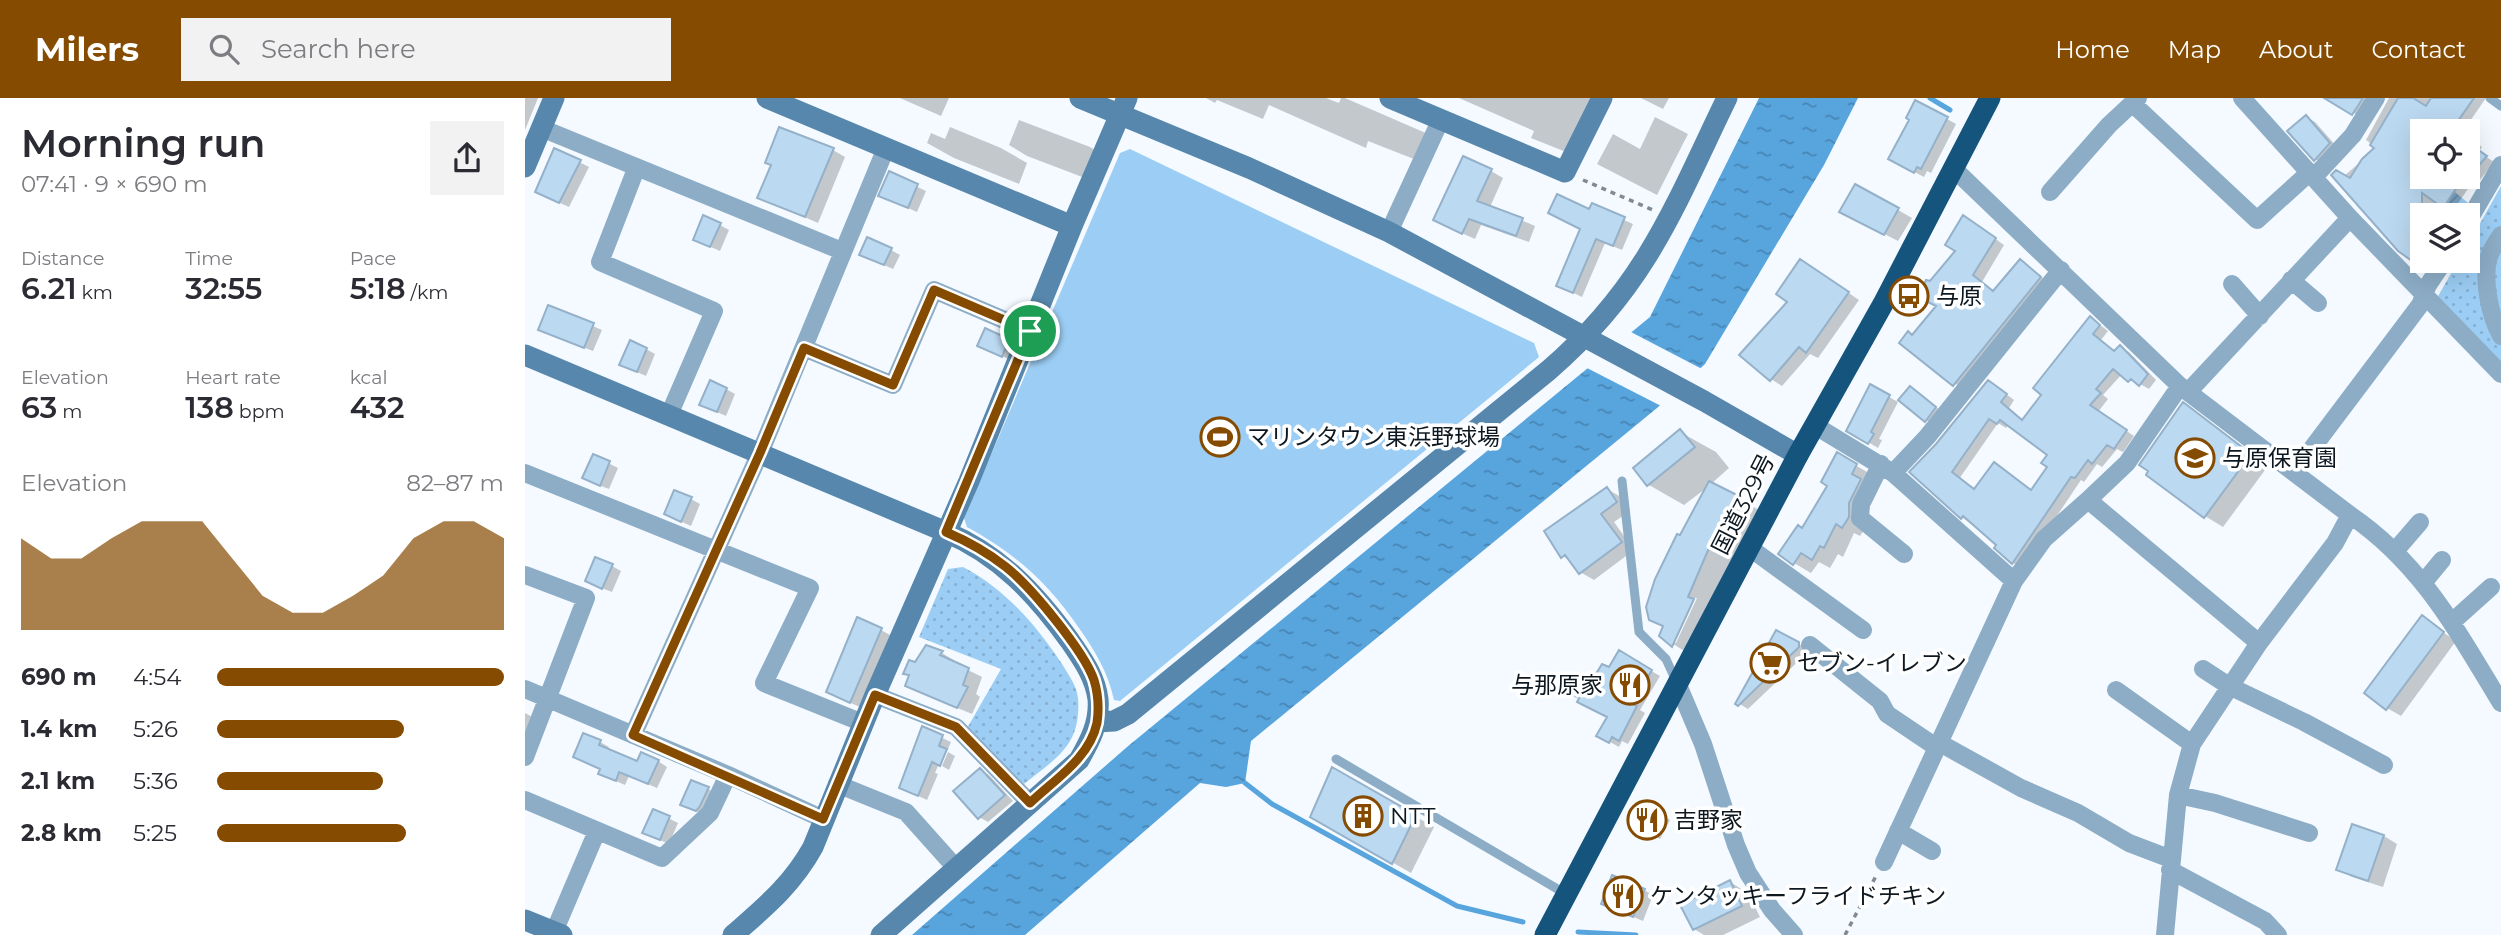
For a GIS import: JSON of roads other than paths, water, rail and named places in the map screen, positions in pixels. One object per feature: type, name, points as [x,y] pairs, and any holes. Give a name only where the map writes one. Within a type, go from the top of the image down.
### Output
[{"type":"highway","name":"国道329号","points":[[1545,935],[1814,425],[1883,304],[1990,98]]},
{"type":"street","points":[[525,167],[554,98]]},
{"type":"street","points":[[1080,98],[1124,106],[1389,232],[1704,401],[1798,455]]},
{"type":"street","points":[[1390,98],[1565,172],[1602,98]]},
{"type":"street","points":[[1097,722],[1114,721],[1128,714],[1549,370],[1584,338],[1646,257],[1678,199],[1727,98]]},
{"type":"street","points":[[2242,98],[2350,218],[2501,374]]},
{"type":"street","points":[[2050,192],[2109,125],[2136,101],[2257,220],[2312,175],[2353,135],[2376,98]]},
{"type":"street","points":[[774,99],[1072,226]]},
{"type":"street","points":[[733,935],[794,877],[813,847],[837,784],[946,532],[1124,106]]},
{"type":"street","points":[[1389,232],[1441,119]]},
{"type":"street","points":[[541,128],[842,251]]},
{"type":"street","points":[[633,735],[760,453],[886,148]]},
{"type":"street","points":[[2479,203],[2501,165]]},
{"type":"street","points":[[636,169],[600,262],[714,311],[669,415]]},
{"type":"street","points":[[1954,169],[2184,389],[2379,535],[2423,583],[2452,622],[2501,703]]},
{"type":"street","points":[[1884,862],[2014,581],[2044,539],[2127,463],[2184,389],[2260,316],[2350,218]]},
{"type":"street","points":[[2483,356],[2501,336],[2491,307],[2487,279],[2488,260],[2500,237]]},
{"type":"street","points":[[2500,237],[2497,267],[2501,281]]},
{"type":"street","points":[[1904,554],[1860,518],[1861,504],[1887,469],[1927,437],[2061,270]]},
{"type":"street","points":[[2295,471],[2420,305],[2436,273]]},
{"type":"street","points":[[2291,280],[2318,303]]},
{"type":"street","points":[[2232,284],[2260,316]]},
{"type":"street","points":[[804,348],[893,385],[934,290],[1030,331]]},
{"type":"street","points":[[525,355],[980,548],[1026,585],[1085,663],[1093,679],[1098,700],[1097,722],[1079,760],[881,935]]},
{"type":"street","points":[[1814,425],[1887,469],[2014,581]]},
{"type":"street","points":[[525,473],[810,588],[764,683],[863,723]]},
{"type":"street","points":[[2088,500],[2259,643]]},
{"type":"street","points":[[2165,935],[2178,795],[2192,744],[2259,643],[2335,543],[2350,515]]},
{"type":"street","points":[[2395,551],[2420,522]]},
{"type":"street","points":[[1750,548],[1863,630]]},
{"type":"street","points":[[2423,583],[2442,559]]},
{"type":"street","points":[[525,575],[586,598],[525,757]]},
{"type":"street","points":[[2452,622],[2491,587]]},
{"type":"street","points":[[1810,645],[1880,701],[1887,714],[1937,745],[2021,788],[2078,813],[2265,921],[2278,935]]},
{"type":"street","points":[[2203,669],[2229,686],[2304,722],[2383,765]]},
{"type":"street","points":[[1678,685],[1703,744],[1736,845],[1748,873],[1772,910],[1794,935]]},
{"type":"street","points":[[525,689],[728,775],[823,819]]},
{"type":"street","points":[[2116,690],[2192,744]]},
{"type":"street","points":[[875,695],[956,727],[1030,803]]},
{"type":"street","points":[[525,800],[662,858],[710,813],[728,775]]},
{"type":"street","points":[[837,784],[906,812],[957,868]]},
{"type":"street","points":[[2178,795],[2215,803],[2309,833]]},
{"type":"street","points":[[525,920],[558,933],[597,831]]},
{"type":"street","points":[[1898,831],[1932,851]]},
{"type":"lane","points":[[2490,98],[2501,106]]},
{"type":"lane","points":[[1622,481],[1639,632],[1667,659],[1678,685]]},
{"type":"lane","points":[[1336,759],[1567,895]]},
{"type":"water","points":[[1759,98],[1858,98],[1824,165],[1705,364],[1657,408],[1251,741],[1245,783],[1226,787],[1200,783],[1025,935],[912,935],[1127,747],[1650,317]]},
{"type":"waterway","points":[[1930,98],[1950,110]]},
{"type":"waterway","points":[[1245,783],[1272,804],[1457,906],[1523,922]]},
{"type":"waterway","points":[[1578,932],[1636,935]]},
{"type":"place","name":"与原","points":[[1909,296]]},
{"type":"place","name":"マリンタウン東浜野球場","points":[[1220,437]]},
{"type":"place","name":"与原保育園","points":[[2195,458]]},
{"type":"place","name":"セブン-イレブン","points":[[1770,663]]},
{"type":"place","name":"与那原家","points":[[1630,685]]},
{"type":"place","name":"NTT","points":[[1363,816]]},
{"type":"place","name":"吉野家","points":[[1647,820]]},
{"type":"place","name":"ケンタッキーフライドチキン","points":[[1623,896]]}]
